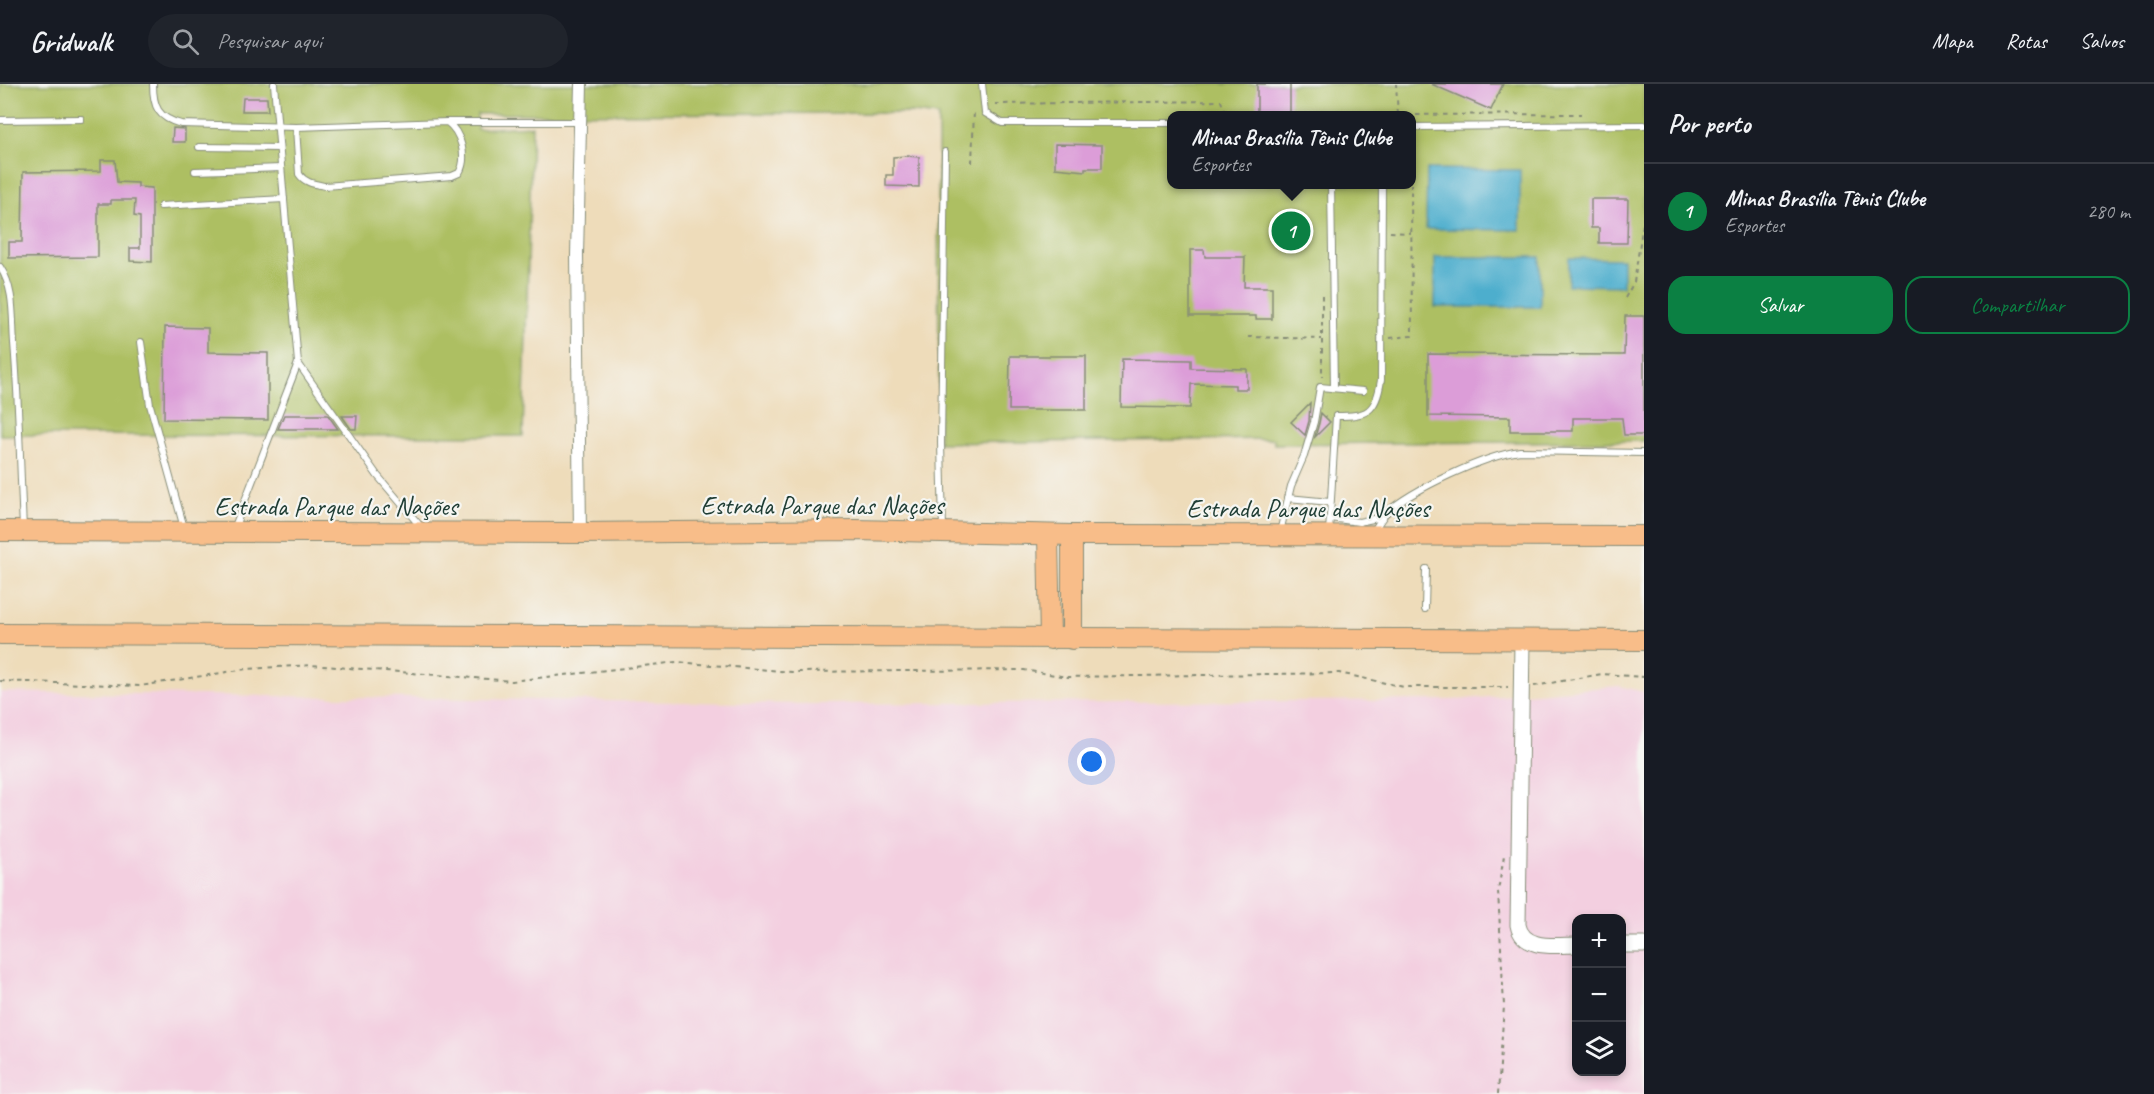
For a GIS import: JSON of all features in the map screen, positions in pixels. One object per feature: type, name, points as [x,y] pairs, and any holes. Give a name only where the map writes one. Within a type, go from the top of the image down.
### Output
[{"type":"highway","name":"Estrada Parque das Nações","points":[[0,531],[580,533],[856,530],[1048,535],[1279,535],[1329,526],[1370,535],[1644,536]]},
{"type":"highway","points":[[1048,535],[1050,639]]},
{"type":"highway","points":[[1072,535],[1072,639]]},
{"type":"highway","points":[[0,634],[1644,640]]},
{"type":"street","points":[[580,533],[577,350],[581,84]]},
{"type":"street","points":[[1522,641],[1519,933],[1531,943],[1572,945]]},
{"type":"street","points":[[1626,945],[1644,945]]},
{"type":"lane","points":[[153,84],[156,108],[169,121],[181,124],[296,127],[447,122],[579,122]]},
{"type":"lane","points":[[233,533],[298,363],[274,84]]},
{"type":"lane","points":[[982,84],[985,113],[1002,123],[1167,123]]},
{"type":"lane","points":[[0,120],[81,119]]},
{"type":"lane","points":[[296,127],[299,174],[313,184],[325,186],[456,175],[464,164],[460,142],[453,126],[447,122]]},
{"type":"lane","points":[[1416,127],[1644,126]]},
{"type":"lane","points":[[199,147],[279,148]]},
{"type":"lane","points":[[943,532],[941,443],[945,152]]},
{"type":"lane","points":[[195,171],[281,168]]},
{"type":"lane","points":[[1331,189],[1334,388]]},
{"type":"lane","points":[[1382,189],[1381,339],[1378,399],[1371,409],[1360,416],[1336,416],[1329,526],[1383,517]]},
{"type":"lane","points":[[161,206],[284,199]]},
{"type":"lane","points":[[0,267],[9,286],[12,316],[19,400],[23,531]]},
{"type":"lane","points":[[141,342],[150,405],[186,533]]},
{"type":"lane","points":[[298,363],[391,494],[426,532]]},
{"type":"lane","points":[[1279,535],[1288,498],[1304,456],[1320,387],[1363,391]]},
{"type":"lane","points":[[1370,535],[1383,517],[1419,492],[1503,453],[1520,451],[1644,453]]},
{"type":"lane","points":[[1288,498],[1330,502]]},
{"type":"lane","points":[[1425,609],[1426,569]]},
{"type":"path","points":[[1396,84],[1398,111]]},
{"type":"path","points":[[991,105],[1221,101],[1225,111]]},
{"type":"path","points":[[972,163],[974,106]]},
{"type":"path","points":[[1416,115],[1588,114]]},
{"type":"path","points":[[1381,339],[1412,336],[1411,189]]},
{"type":"path","points":[[1626,298],[1634,282],[1644,217]]},
{"type":"path","points":[[1382,232],[1411,232]]},
{"type":"path","points":[[1248,337],[1321,339]]},
{"type":"path","points":[[0,681],[140,686],[246,669],[311,664],[512,681],[677,662],[792,672],[1024,670],[1066,677],[1339,673],[1404,687],[1522,687],[1555,684],[1602,674],[1644,677]]},
{"type":"path","points":[[1498,1094],[1504,1006],[1498,891],[1504,852],[1519,844]]},
{"type":"shaded area","points":[[1619,686],[1644,692],[1644,1094],[0,1094],[0,692],[811,704],[1453,700]]},
{"type":"green space","points":[[0,84],[1644,84],[1644,441],[1274,444],[1274,439],[939,443],[938,116],[913,113],[477,114],[477,129],[532,126],[523,436],[0,435]]},
{"type":"water","points":[[1427,169],[1520,170],[1520,230],[1426,229]]},
{"type":"water","points":[[1435,257],[1540,257],[1540,307],[1435,307]]},
{"type":"water","points":[[1569,258],[1623,259],[1623,286],[1568,285]]},
{"type":"building","points":[[1257,84],[1290,84],[1290,111],[1257,111]]},
{"type":"building","points":[[1431,84],[1503,84],[1491,110]]},
{"type":"building","points":[[243,98],[267,98],[268,111],[242,111]]},
{"type":"building","points":[[173,128],[185,129],[185,142],[172,142]]},
{"type":"building","points":[[1055,144],[1102,145],[1102,168],[1085,168],[1085,171],[1055,168]]},
{"type":"building","points":[[893,157],[919,157],[919,187],[886,186],[886,175],[893,175]]},
{"type":"building","points":[[101,160],[115,160],[117,182],[138,183],[138,187],[152,188],[152,262],[130,261],[130,248],[140,248],[140,217],[134,216],[135,200],[111,200],[111,204],[98,204],[98,257],[9,258],[9,242],[22,242],[23,172],[101,171]]},
{"type":"building","points":[[1591,199],[1628,199],[1627,243],[1599,243],[1599,228],[1591,228]]},
{"type":"building","points":[[1190,250],[1204,250],[1205,257],[1245,257],[1244,287],[1272,287],[1272,319],[1256,319],[1256,316],[1190,316]]},
{"type":"building","points":[[1625,316],[1644,316],[1644,435],[1624,435],[1622,418],[1573,418],[1573,431],[1510,431],[1510,417],[1428,416],[1428,354],[1624,355]]},
{"type":"building","points":[[165,327],[208,328],[208,352],[268,353],[268,420],[164,419]]},
{"type":"building","points":[[1010,356],[1086,356],[1086,410],[1009,410]]},
{"type":"building","points":[[1122,359],[1191,360],[1191,368],[1247,369],[1247,389],[1235,389],[1235,385],[1191,384],[1190,408],[1121,407]]},
{"type":"building","points":[[1310,403],[1309,421],[1305,435],[1291,422]]},
{"type":"building","points":[[1321,413],[1330,422],[1315,437],[1319,423]]},
{"type":"building","points":[[284,415],[328,415],[338,429],[278,429]]},
{"type":"building","points":[[342,416],[357,416],[356,429],[351,429]]},
{"type":"place","name":"Minas Brasília Tênis Clube","points":[[1291,231]]}]
